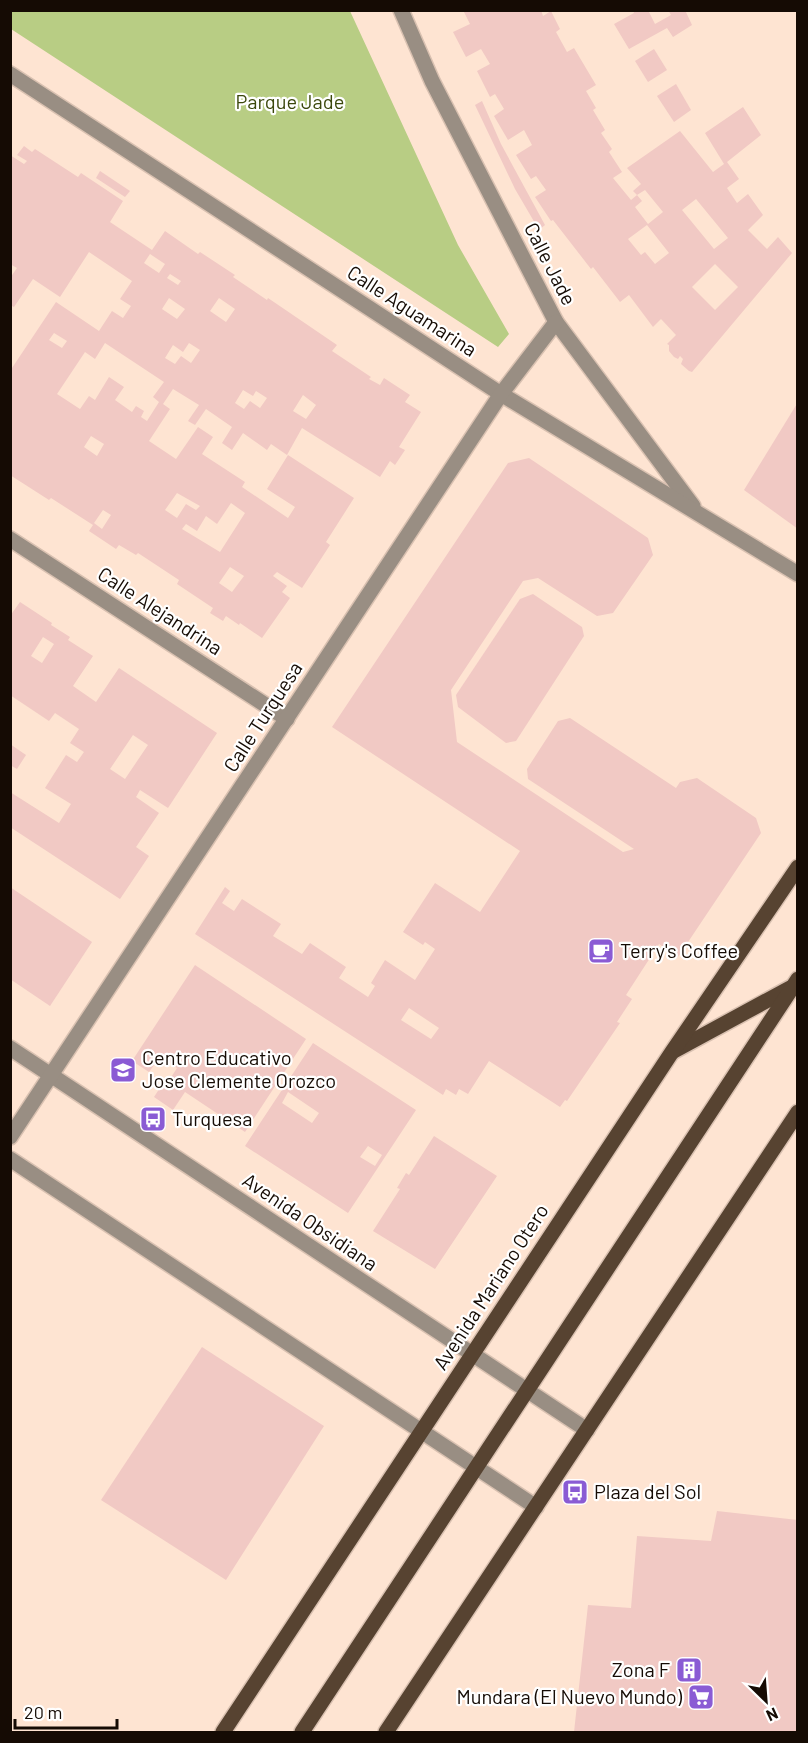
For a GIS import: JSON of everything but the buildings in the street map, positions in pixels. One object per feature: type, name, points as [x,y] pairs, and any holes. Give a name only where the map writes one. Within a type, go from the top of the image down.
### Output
[{"type":"main road","name":"Avenida Mariano Otero","points":[[223,1732],[672,1052],[798,867]]},
{"type":"main road","points":[[672,1052],[795,982]]},
{"type":"main road","points":[[303,1732],[795,982]]},
{"type":"main road","points":[[386,1732],[798,1112]]},
{"type":"street","name":"Calle Jade","points":[[401,10],[432,81],[556,322],[698,514]]},
{"type":"street","name":"Calle Aguamarina","points":[[10,74],[501,394],[798,574]]},
{"type":"street","name":"Calle Turquesa","points":[[10,1137],[501,394],[556,322]]},
{"type":"street","name":"Calle Alejandrina","points":[[10,539],[287,719]]},
{"type":"street","name":"Avenida Obsidiana","points":[[10,1048],[587,1430]]},
{"type":"street","points":[[10,1159],[536,1507]]},
{"type":"green space","name":"Parque Jade","points":[[10,11],[350,11],[458,245],[509,334],[498,347],[11,29]]},
{"type":"place","name":"Terry's Coffee","points":[[601,951]]},
{"type":"place","name":"Centro Educativo Jose Clemente Orozco","points":[[123,1070]]},
{"type":"place","name":"Turquesa","points":[[153,1119]]},
{"type":"place","name":"Plaza del Sol","points":[[575,1492]]},
{"type":"place","name":"Zona F","points":[[689,1670]]},
{"type":"place","name":"Mundara (El Nuevo Mundo)","points":[[701,1697]]}]
